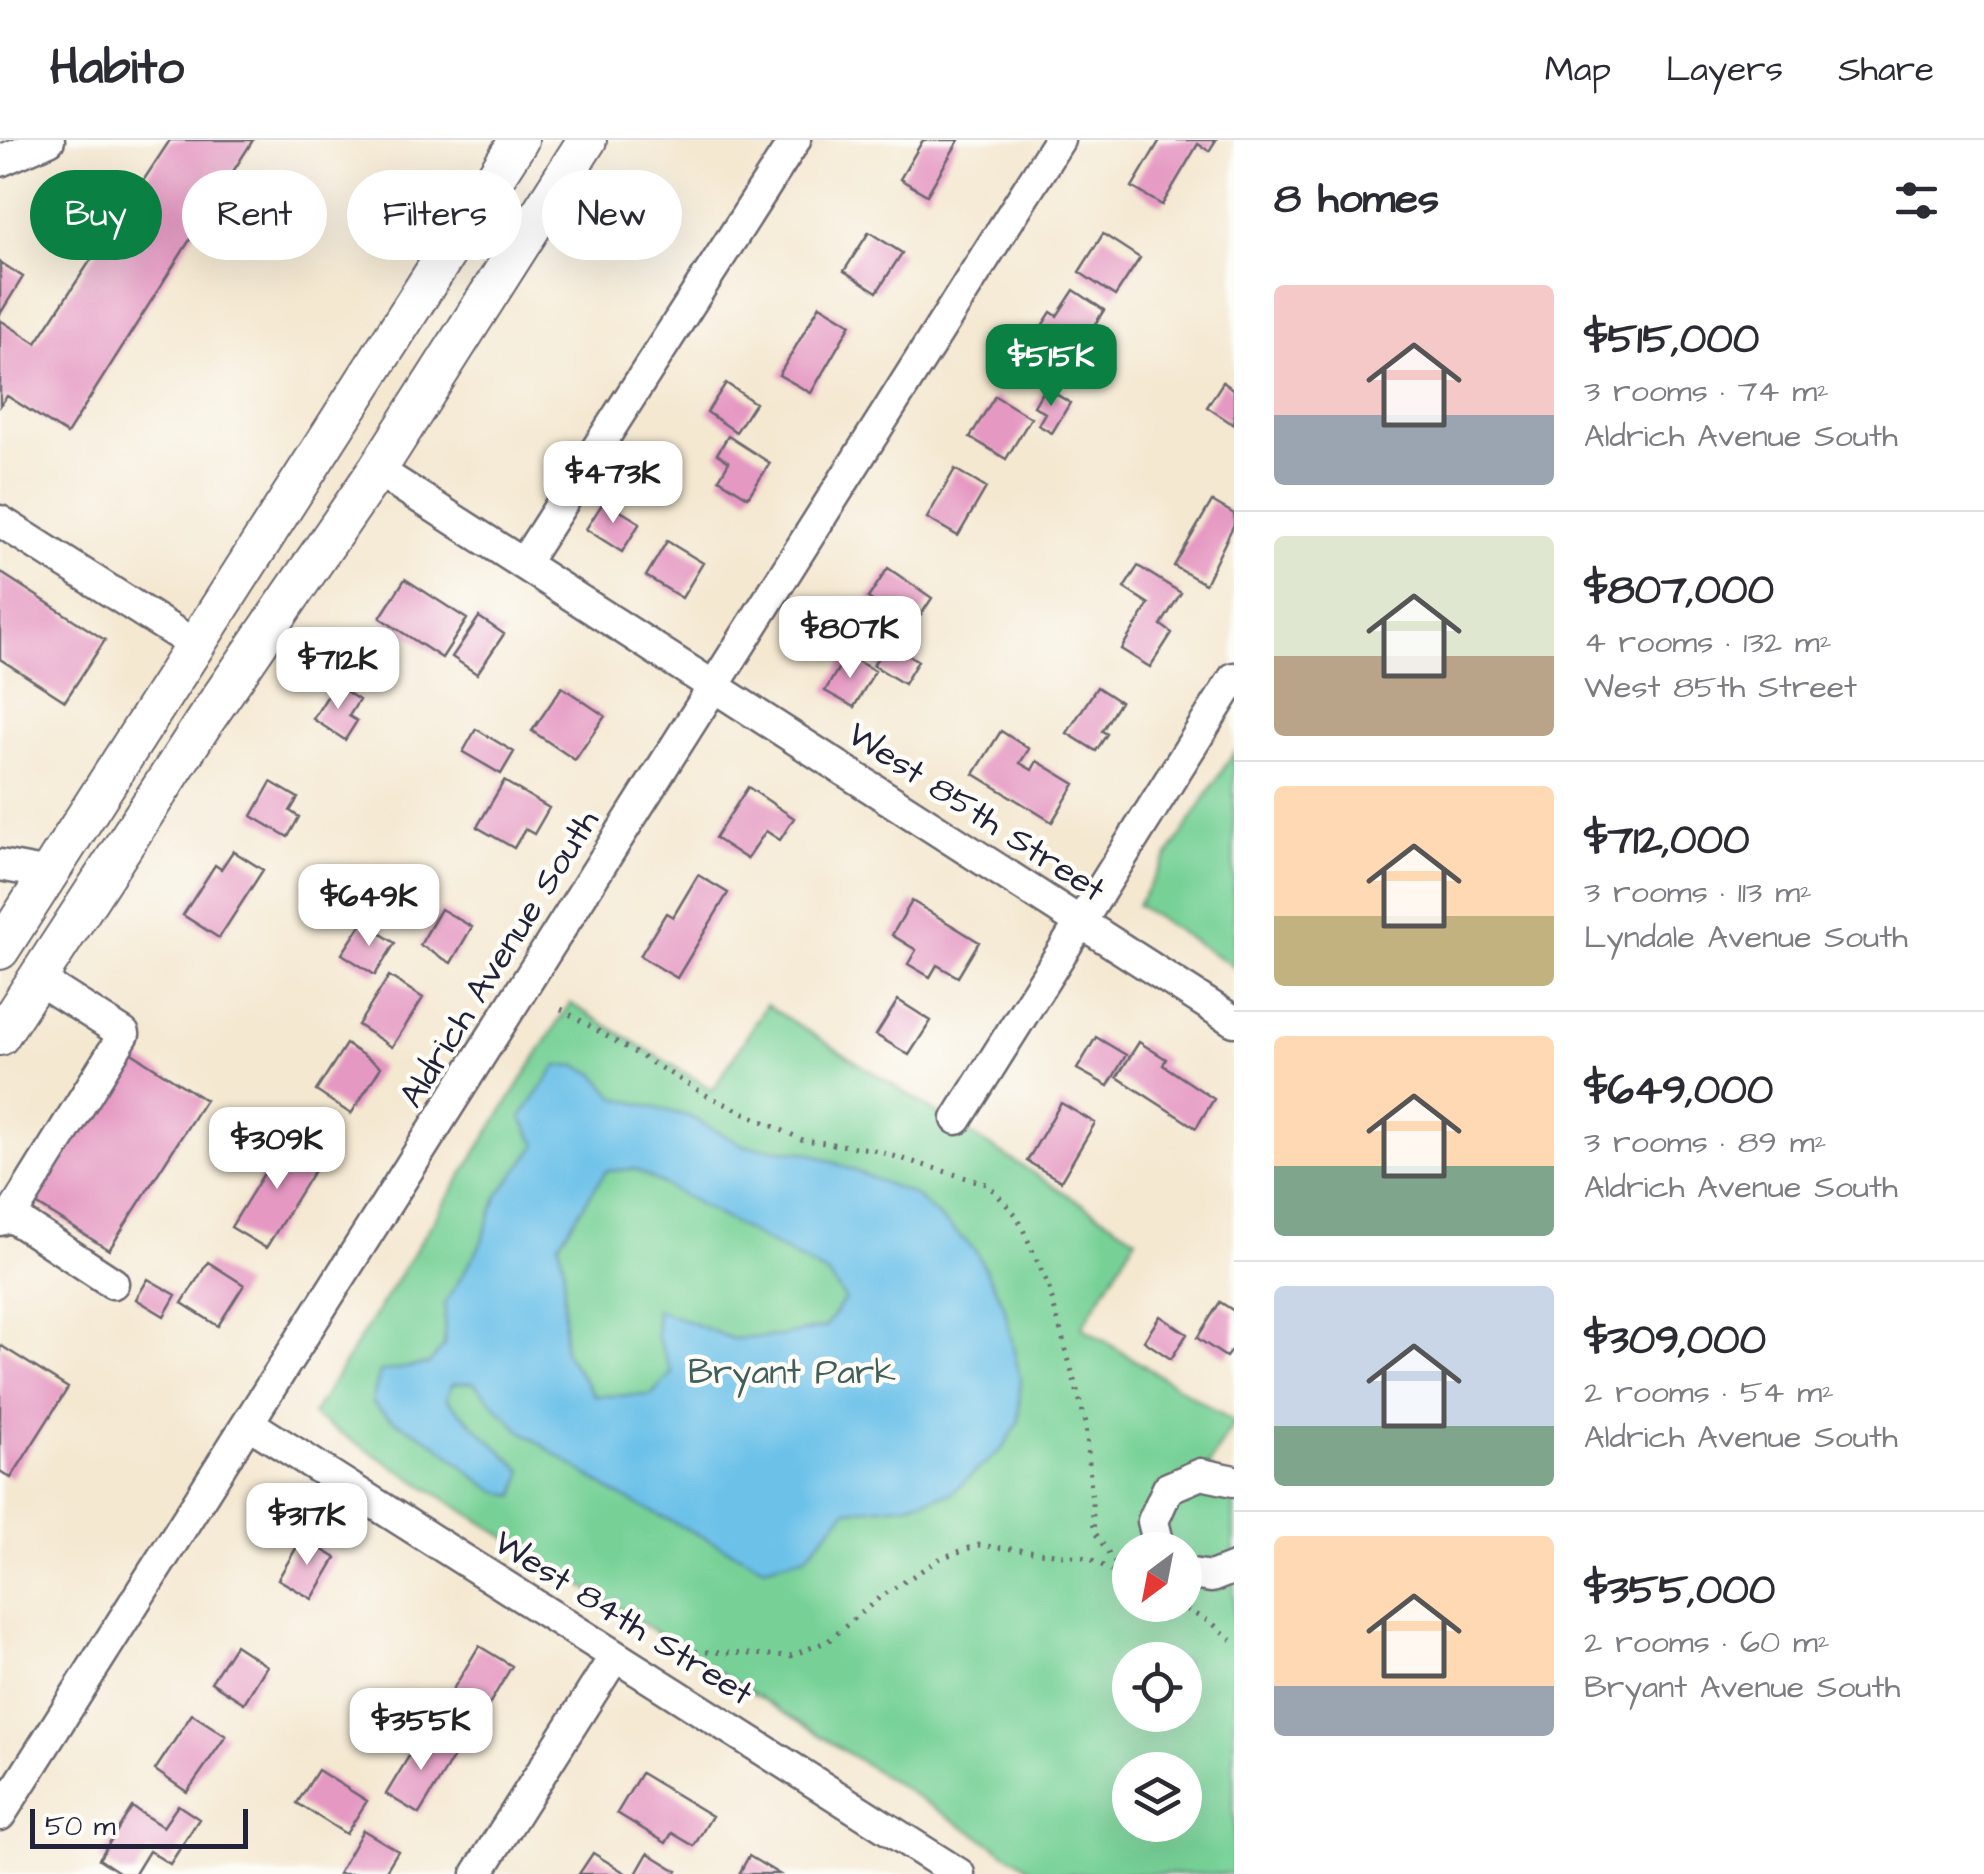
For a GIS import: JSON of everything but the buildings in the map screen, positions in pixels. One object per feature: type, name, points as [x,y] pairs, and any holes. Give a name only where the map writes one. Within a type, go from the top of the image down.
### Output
[{"type":"main road","points":[[0,950],[519,140]]},
{"type":"main road","points":[[0,1036],[204,722],[378,470],[586,140]]},
{"type":"street","points":[[0,160],[49,140]]},
{"type":"street","points":[[522,564],[795,140]]},
{"type":"street","name":"Aldrich Avenue South","points":[[0,1815],[1059,140]]},
{"type":"street","name":"West 85th Street","points":[[378,470],[1234,1020]]},
{"type":"street","points":[[0,521],[195,645]]},
{"type":"street","points":[[957,1118],[1234,678]]},
{"type":"street","points":[[0,865],[49,874]]},
{"type":"street","points":[[36,978],[124,1034],[5,1218],[113,1282]]},
{"type":"street","name":"West 84th Street","points":[[248,1423],[959,1874]]},
{"type":"street","points":[[1156,1532],[1153,1520],[1168,1488],[1201,1474],[1234,1481]]},
{"type":"street","points":[[1202,1576],[1211,1577],[1234,1568]]},
{"type":"street","points":[[477,1874],[615,1656]]},
{"type":"path","points":[[561,1009],[708,1096],[804,1140],[870,1149],[986,1184],[1017,1216],[1048,1285],[1086,1423],[1094,1531],[1112,1557]]},
{"type":"path","points":[[664,1650],[790,1656],[828,1641],[879,1598],[942,1558],[978,1545],[1088,1558],[1112,1571]]},
{"type":"path","points":[[1202,1618],[1234,1642]]},
{"type":"green space","points":[[1234,752],[1234,967],[1137,905]]},
{"type":"green space","name":"Bryant Park","points":[[570,1003],[713,1090],[766,1005],[1136,1238],[1082,1327],[1234,1422],[1208,1467],[1234,1484],[1234,1874],[1039,1874],[312,1415]]},
{"type":"water","points":[[558,1065],[577,1066],[594,1073],[616,1098],[688,1116],[745,1146],[810,1153],[915,1195],[975,1250],[1004,1305],[1020,1378],[1019,1422],[1003,1448],[951,1493],[905,1505],[847,1510],[806,1556],[764,1567],[614,1493],[521,1431],[473,1382],[452,1384],[446,1399],[523,1471],[515,1496],[491,1488],[441,1447],[392,1420],[372,1402],[380,1372],[429,1364],[444,1346],[445,1303],[480,1246],[497,1197],[537,1145],[521,1117]],"holes":[[[635,1169],[828,1275],[845,1299],[825,1327],[781,1336],[733,1339],[656,1309],[657,1337],[672,1373],[651,1395],[595,1396],[564,1351],[564,1268],[559,1243],[606,1171]]]}]
